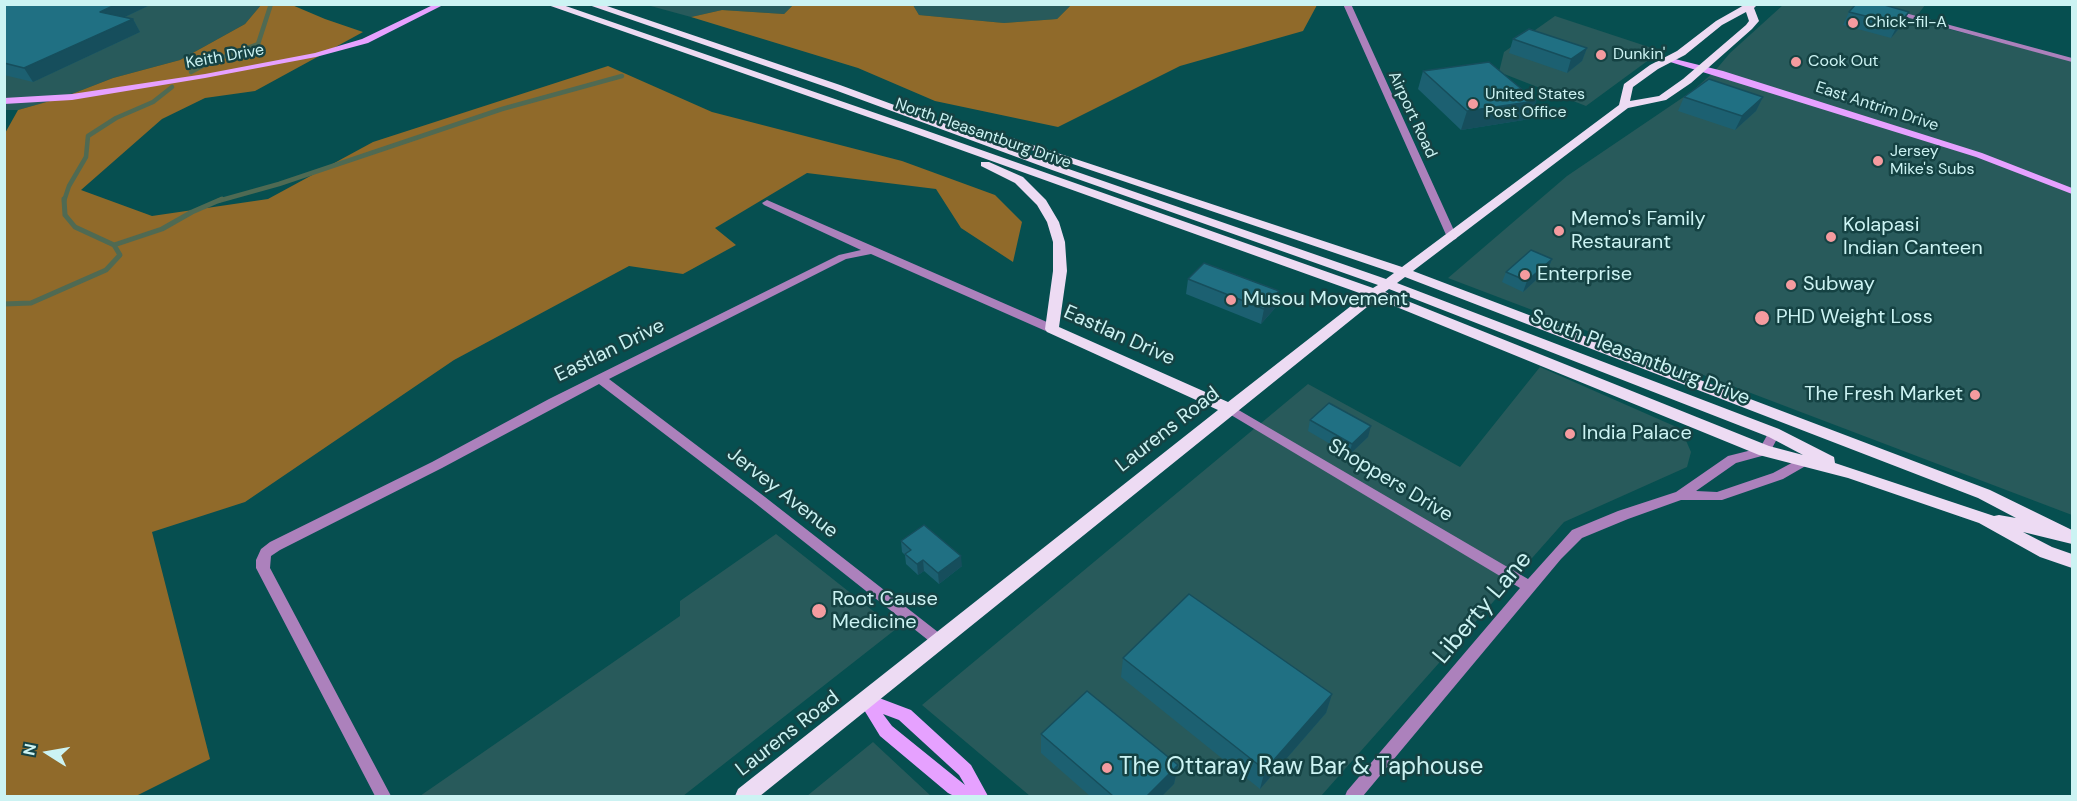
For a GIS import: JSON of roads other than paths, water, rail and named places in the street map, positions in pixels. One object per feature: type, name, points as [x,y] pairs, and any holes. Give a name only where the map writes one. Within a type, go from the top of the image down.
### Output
[{"type":"main road","name":"North Pleasantburg Drive","points":[[549,4],[1406,297]]},
{"type":"main road","name":"North Pleasantburg Drive","points":[[590,4],[836,87],[1406,297]]},
{"type":"main road","name":"Laurens Road","points":[[745,796],[1368,299],[1452,237],[1540,167],[1624,106],[1662,98],[1703,68],[1754,21],[1752,6],[1719,23],[1628,86],[1624,106]]},
{"type":"main road","points":[[836,87],[959,123],[1401,274],[1984,495],[2066,534]]},
{"type":"main road","points":[[912,129],[1019,180],[1042,203],[1053,222],[1059,242],[1060,271],[1052,329]]},
{"type":"main road","name":"South Pleasantburg Drive","points":[[1406,297],[1774,433],[1851,473]]},
{"type":"main road","name":"South Pleasantburg Drive","points":[[1406,297],[1765,451]]},
{"type":"main road","name":"Eastlan Drive","points":[[1052,329],[1230,409]]},
{"type":"main road","points":[[1765,451],[1851,473],[1985,519],[2066,534]]},
{"type":"main road","points":[[1985,519],[2046,552],[2073,561]]},
{"type":"street","name":"Keith Drive","points":[[4,101],[72,97],[306,57],[365,41],[442,4]]},
{"type":"street","name":"Airport Road","points":[[1347,4],[1452,237]]},
{"type":"street","points":[[1739,4],[1752,6]]},
{"type":"street","points":[[1861,4],[2073,60]]},
{"type":"street","name":"East Antrim Drive","points":[[1670,59],[1979,155],[2073,191]]},
{"type":"street","points":[[767,203],[873,251]]},
{"type":"street","name":"Eastlan Drive","points":[[383,796],[263,568],[266,553],[275,546],[834,260],[873,251],[1052,329]]},
{"type":"street","name":"Jervey Avenue","points":[[602,380],[938,640]]},
{"type":"street","name":"Shoppers Drive","points":[[1230,409],[1530,587]]},
{"type":"street","points":[[1765,451],[1774,433]]},
{"type":"street","name":"Liberty Lane","points":[[1353,796],[1577,534],[1681,495],[1732,459],[1765,451]]},
{"type":"street","name":"Liberty Lane","points":[[1681,495],[1717,497],[1778,476],[1805,461]]},
{"type":"street","points":[[866,700],[886,731],[954,788],[969,796]]},
{"type":"street","points":[[866,700],[905,715],[965,770],[980,796]]},
{"type":"waterway","points":[[191,72],[210,62],[258,44],[271,4]]},
{"type":"waterway","points":[[218,201],[279,184],[502,109],[622,76]]},
{"type":"waterway","points":[[64,201],[69,186],[86,157],[88,136],[116,118],[153,102],[172,87]]},
{"type":"waterway","points":[[114,245],[162,229],[222,199]]},
{"type":"waterway","points":[[64,201],[65,215],[75,227],[114,245]]},
{"type":"waterway","points":[[4,304],[31,303],[106,270],[120,255],[114,245]]},
{"type":"place","name":"Chick-fil-A","points":[[1853,23]]},
{"type":"place","name":"Dunkin'","points":[[1601,55]]},
{"type":"place","name":"Cook Out","points":[[1796,62]]},
{"type":"place","name":"United States Post Office","points":[[1473,104]]},
{"type":"place","name":"Jersey Mike's Subs","points":[[1878,161]]},
{"type":"place","name":"Memo's Family Restaurant","points":[[1559,231]]},
{"type":"place","name":"Kolapasi Indian Canteen","points":[[1831,237]]},
{"type":"place","name":"Enterprise","points":[[1525,275]]},
{"type":"place","name":"Subway","points":[[1791,285]]},
{"type":"place","name":"Musou Movement","points":[[1231,300]]},
{"type":"place","name":"PHD Weight Loss","points":[[1762,318]]},
{"type":"place","name":"The Fresh Market","points":[[1975,395]]},
{"type":"place","name":"India Palace","points":[[1570,434]]},
{"type":"place","name":"Root Cause Medicine","points":[[819,611]]},
{"type":"place","name":"The Ottaray Raw Bar & Taphouse","points":[[1107,768]]}]
